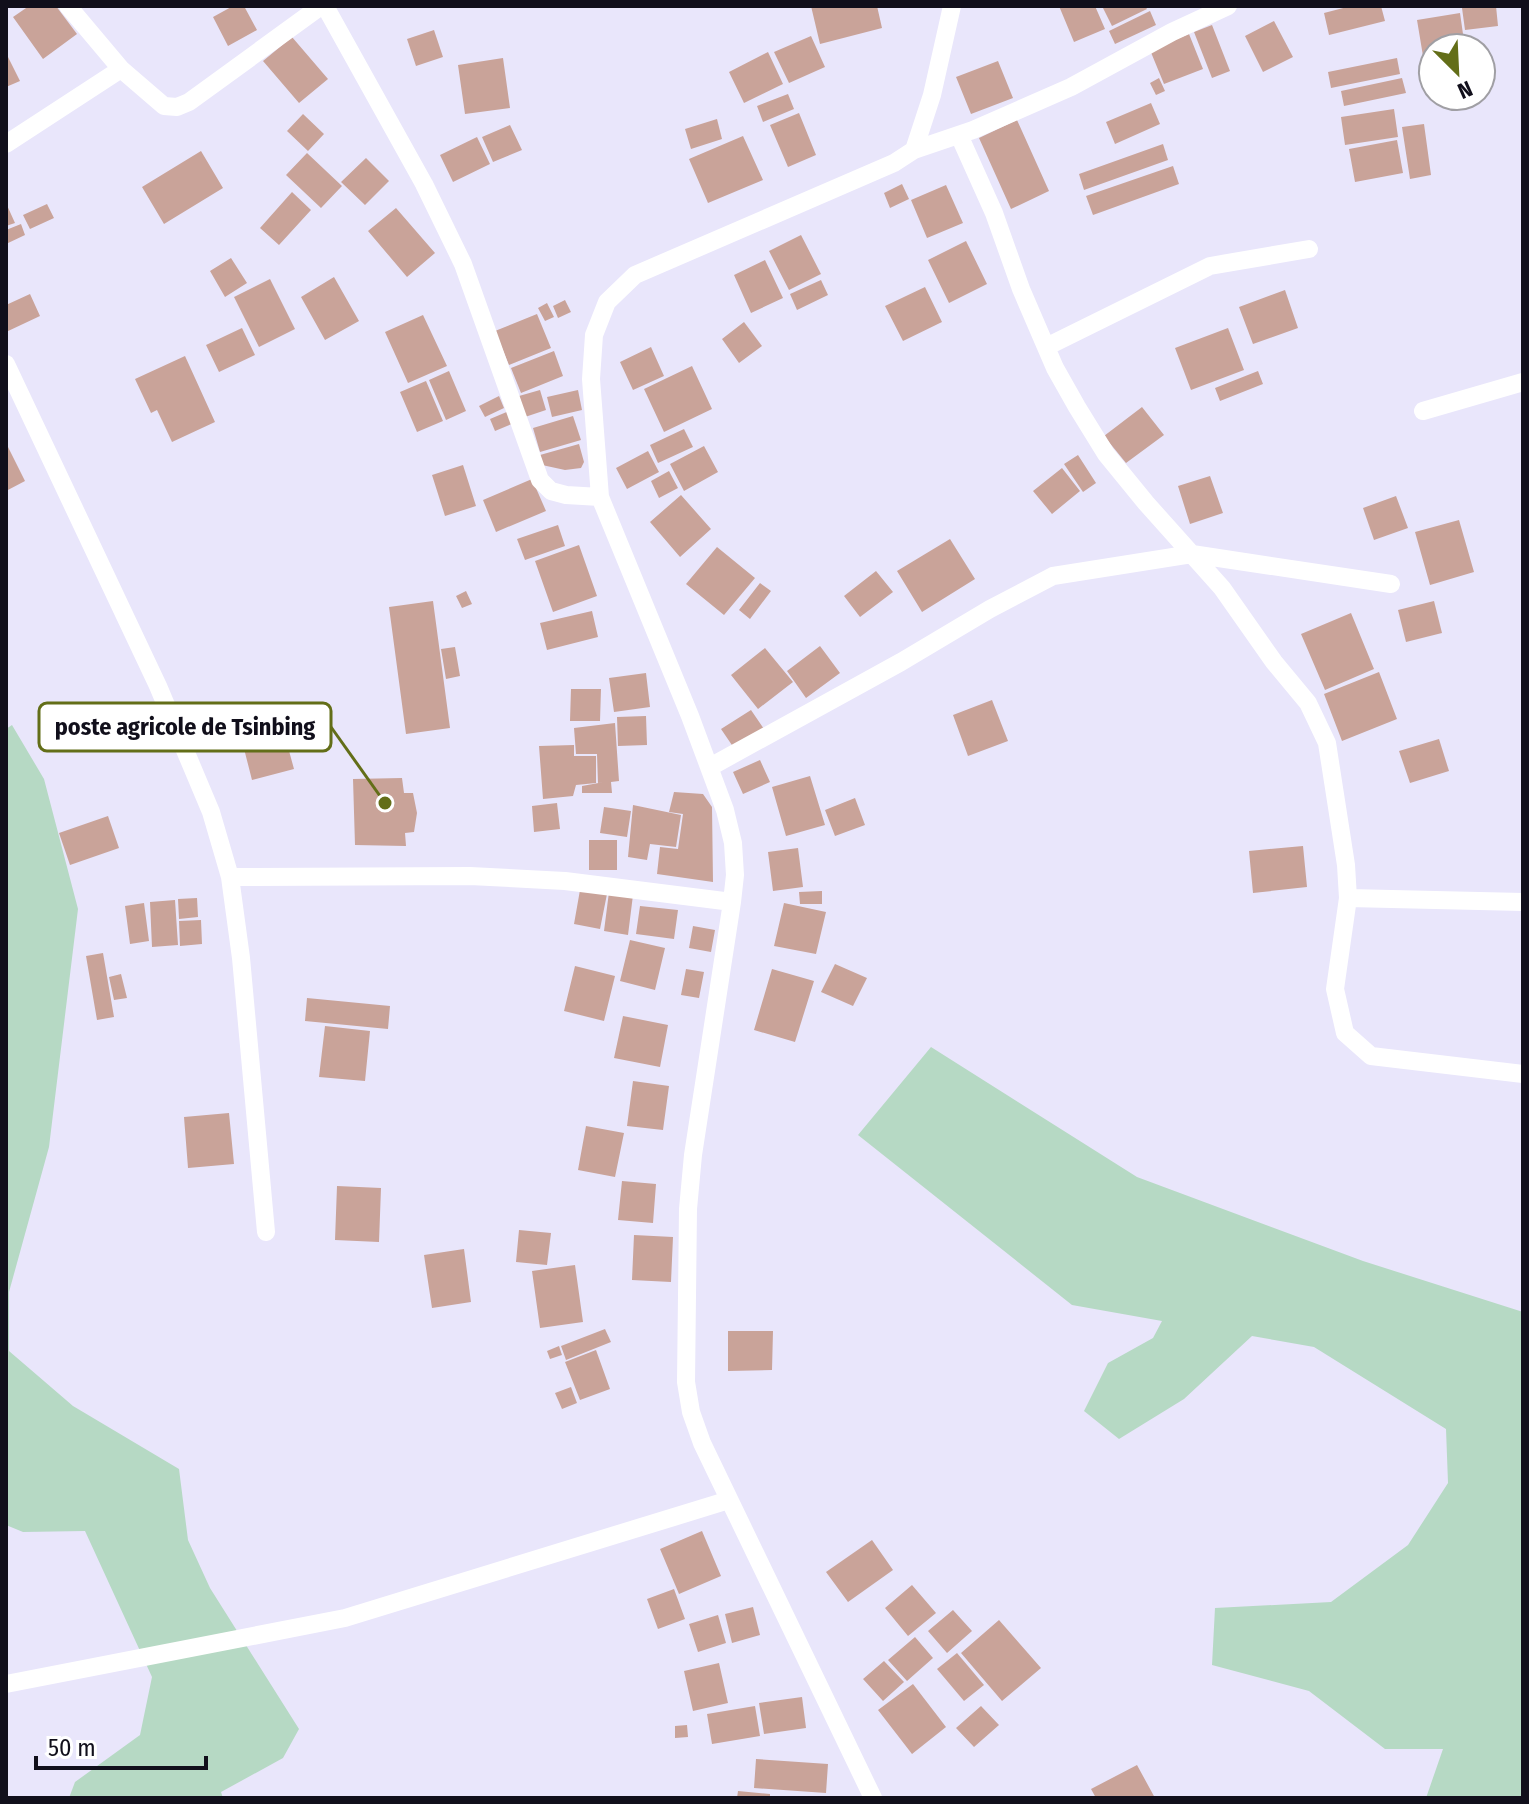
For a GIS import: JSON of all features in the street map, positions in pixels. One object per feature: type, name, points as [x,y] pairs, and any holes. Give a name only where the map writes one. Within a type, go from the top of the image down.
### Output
[{"type":"street","points":[[68,6],[121,69],[164,106],[177,107],[189,102],[323,6],[424,184],[463,264],[540,480],[551,491],[600,497]]},
{"type":"street","points":[[914,150],[932,95],[952,6]]},
{"type":"street","points":[[873,1798],[702,1443],[691,1412],[686,1382],[688,1209],[732,902],[735,875],[733,843],[710,767],[600,497],[591,379],[594,335],[607,302],[635,275],[894,163],[914,150],[959,135],[1071,87],[1172,32],[1228,6]]},
{"type":"street","points":[[6,144],[121,69]]},
{"type":"street","points":[[959,135],[994,213],[1021,289],[1055,368],[1077,407],[1106,454],[1222,588],[1274,662],[1308,703],[1327,743],[1346,865],[1348,898],[1335,989],[1345,1033],[1371,1056],[1523,1074]]},
{"type":"street","points":[[1046,347],[1210,266],[1309,249]]},
{"type":"street","points":[[6,364],[158,686],[211,812],[230,877],[241,958],[266,1232]]},
{"type":"street","points":[[1423,411],[1523,382]]},
{"type":"street","points":[[710,767],[1053,576],[1192,554],[1391,584]]},
{"type":"street","points":[[230,877],[470,876],[565,881],[732,902]]},
{"type":"street","points":[[1348,898],[1523,902]]},
{"type":"street","points":[[6,1684],[345,1618],[729,1500]]},
{"type":"green space","points":[[12,725],[44,779],[78,909],[49,1147],[9,1292],[9,1351],[73,1406],[179,1469],[188,1540],[210,1588],[299,1729],[283,1758],[221,1792],[223,1798],[69,1798],[75,1782],[140,1735],[152,1677],[85,1531],[23,1532],[6,1525],[6,729]]},
{"type":"green space","points":[[931,1047],[1137,1177],[1363,1261],[1523,1312],[1523,1798],[1426,1798],[1443,1749],[1385,1749],[1309,1691],[1212,1665],[1215,1608],[1331,1602],[1408,1545],[1448,1483],[1446,1429],[1314,1347],[1252,1336],[1184,1399],[1119,1439],[1084,1411],[1108,1363],[1153,1338],[1162,1321],[1072,1305],[858,1135]]},
{"type":"building","points":[[29,6],[56,6],[77,34],[43,59],[13,17]]},
{"type":"building","points":[[233,6],[244,6],[257,30],[228,46],[213,17]]},
{"type":"building","points":[[811,6],[877,6],[882,28],[820,44]]},
{"type":"building","points":[[1059,6],[1095,6],[1105,29],[1074,42]]},
{"type":"building","points":[[1102,6],[1145,6],[1147,9],[1112,26]]},
{"type":"building","points":[[1351,6],[1381,6],[1385,21],[1329,35],[1324,13]]},
{"type":"building","points":[[1496,6],[1498,26],[1465,30],[1462,8]]},
{"type":"building","points":[[1150,11],[1156,25],[1115,44],[1109,31]]},
{"type":"building","points":[[1460,13],[1463,32],[1419,32],[1417,20]]},
{"type":"building","points":[[1274,21],[1293,57],[1263,72],[1245,36]]},
{"type":"building","points":[[1212,25],[1230,71],[1212,78],[1194,32]]},
{"type":"building","points":[[434,30],[443,57],[416,66],[407,39]]},
{"type":"building","points":[[1189,34],[1203,69],[1164,84],[1150,50]]},
{"type":"building","points":[[811,36],[825,67],[789,83],[774,52]]},
{"type":"building","points":[[292,37],[328,79],[299,103],[263,61]]},
{"type":"building","points":[[768,52],[783,84],[744,103],[729,72]]},
{"type":"building","points":[[6,53],[20,81],[6,87]]},
{"type":"building","points":[[503,58],[510,108],[465,114],[458,65]]},
{"type":"building","points":[[1397,58],[1400,74],[1331,88],[1328,72]]},
{"type":"building","points":[[998,61],[1013,98],[971,114],[956,77]]},
{"type":"building","points":[[1159,78],[1165,91],[1156,95],[1150,83]]},
{"type":"building","points":[[1402,78],[1406,93],[1344,106],[1341,91]]},
{"type":"building","points":[[788,94],[794,109],[763,122],[757,106]]},
{"type":"building","points":[[1151,103],[1160,124],[1115,144],[1106,122]]},
{"type":"building","points":[[1394,109],[1398,137],[1345,145],[1341,117]]},
{"type":"building","points":[[799,113],[816,155],[788,167],[770,125]]},
{"type":"building","points":[[303,114],[324,134],[308,151],[287,131]]},
{"type":"building","points":[[717,119],[722,139],[691,149],[685,129]]},
{"type":"building","points":[[1017,120],[1049,191],[1011,209],[979,138]]},
{"type":"building","points":[[1424,124],[1431,175],[1410,179],[1402,127]]},
{"type":"building","points":[[510,125],[522,150],[493,162],[482,137]]},
{"type":"building","points":[[743,136],[763,180],[708,203],[689,159]]},
{"type":"building","points":[[477,137],[490,164],[453,182],[440,155]]},
{"type":"building","points":[[1397,140],[1403,173],[1355,182],[1349,149]]},
{"type":"building","points":[[1163,144],[1168,160],[1084,190],[1079,174]]},
{"type":"building","points":[[201,151],[223,188],[164,224],[142,187]]},
{"type":"building","points":[[307,153],[342,186],[321,208],[286,175]]},
{"type":"building","points":[[366,158],[389,181],[365,205],[341,182]]},
{"type":"building","points":[[1173,166],[1179,184],[1093,215],[1086,196]]},
{"type":"building","points":[[902,184],[909,199],[890,208],[884,193]]},
{"type":"building","points":[[946,185],[963,223],[927,238],[911,200]]},
{"type":"building","points":[[292,192],[311,210],[279,245],[260,228]]},
{"type":"building","points":[[6,203],[15,223],[6,226]]},
{"type":"building","points":[[47,204],[54,218],[30,229],[23,215]]},
{"type":"building","points":[[396,208],[435,253],[407,277],[368,231]]},
{"type":"building","points":[[21,224],[25,235],[6,244],[6,230]]},
{"type":"building","points":[[801,235],[821,274],[789,290],[769,251]]},
{"type":"building","points":[[966,241],[987,284],[949,303],[928,260]]},
{"type":"building","points":[[231,258],[247,283],[225,297],[210,271]]},
{"type":"building","points":[[765,260],[783,298],[751,313],[734,275]]},
{"type":"building","points":[[334,277],[359,321],[325,340],[301,297]]},
{"type":"building","points":[[270,279],[295,329],[259,347],[234,297]]},
{"type":"building","points":[[821,280],[828,295],[797,310],[790,294]]},
{"type":"building","points":[[925,287],[942,322],[903,341],[885,306]]},
{"type":"building","points":[[1285,290],[1298,328],[1253,344],[1239,307]]},
{"type":"building","points":[[30,294],[40,316],[6,332],[6,305]]},
{"type":"building","points":[[565,300],[571,312],[558,318],[553,306]]},
{"type":"building","points":[[547,303],[554,317],[545,321],[538,308]]},
{"type":"building","points":[[537,314],[551,348],[509,365],[495,331]]},
{"type":"building","points":[[423,315],[447,366],[408,383],[385,332]]},
{"type":"building","points":[[744,322],[762,346],[739,363],[722,339]]},
{"type":"building","points":[[242,328],[255,355],[219,372],[206,345]]},
{"type":"building","points":[[1228,328],[1244,370],[1191,390],[1175,348]]},
{"type":"building","points":[[651,347],[664,376],[633,390],[620,362]]},
{"type":"building","points":[[554,351],[563,376],[521,393],[511,368]]},
{"type":"building","points":[[185,356],[215,422],[172,442],[157,410],[151,413],[135,379]]},
{"type":"building","points":[[692,366],[712,409],[664,432],[644,389]]},
{"type":"building","points":[[449,371],[466,411],[446,420],[429,380]]},
{"type":"building","points":[[1258,371],[1263,384],[1220,401],[1215,388]]},
{"type":"building","points":[[426,381],[443,421],[417,432],[400,392]]},
{"type":"building","points":[[540,390],[546,410],[525,417],[519,396]]},
{"type":"building","points":[[578,390],[582,410],[552,417],[547,397]]},
{"type":"building","points":[[499,396],[504,408],[485,417],[479,406]]},
{"type":"building","points":[[1142,407],[1164,435],[1126,463],[1104,436]]},
{"type":"building","points":[[509,411],[514,423],[495,431],[490,419]]},
{"type":"building","points":[[573,416],[581,440],[540,452],[533,428]]},
{"type":"building","points":[[684,429],[693,447],[658,463],[650,445]]},
{"type":"building","points":[[6,443],[25,481],[6,491]]},
{"type":"building","points":[[579,444],[584,462],[581,468],[565,470],[542,465],[540,455]]},
{"type":"building","points":[[704,446],[718,472],[684,491],[670,464]]},
{"type":"building","points":[[648,451],[659,472],[627,489],[616,468]]},
{"type":"building","points":[[1078,455],[1096,483],[1083,492],[1064,464]]},
{"type":"building","points":[[463,465],[476,506],[445,516],[432,475]]},
{"type":"building","points":[[1062,468],[1080,491],[1052,514],[1033,491]]},
{"type":"building","points":[[669,471],[678,488],[659,498],[651,481]]},
{"type":"building","points":[[1210,476],[1223,513],[1190,524],[1178,486]]},
{"type":"building","points":[[532,479],[546,511],[496,532],[483,500]]},
{"type":"building","points":[[681,495],[711,529],[680,557],[650,522]]},
{"type":"building","points":[[1396,496],[1408,528],[1374,540],[1363,508]]},
{"type":"building","points":[[1459,520],[1474,572],[1430,585],[1415,532]]},
{"type":"building","points":[[558,525],[565,546],[525,560],[517,539]]},
{"type":"building","points":[[950,539],[975,579],[922,612],[897,571]]},
{"type":"building","points":[[579,545],[597,596],[553,612],[535,561]]},
{"type":"building","points":[[717,547],[755,578],[724,615],[686,584]]},
{"type":"building","points":[[876,571],[893,592],[860,617],[844,596]]},
{"type":"building","points":[[760,583],[771,591],[750,619],[739,610]]},
{"type":"building","points":[[466,591],[472,604],[462,608],[456,596]]},
{"type":"building","points":[[433,601],[450,728],[406,734],[389,607]]},
{"type":"building","points":[[1434,601],[1442,633],[1406,642],[1398,610]]},
{"type":"building","points":[[592,611],[598,637],[547,650],[540,623]]},
{"type":"building","points":[[1351,613],[1374,669],[1325,690],[1301,634]]},
{"type":"building","points":[[820,646],[840,673],[806,698],[787,671]]},
{"type":"building","points":[[455,647],[460,676],[446,679],[441,649]]},
{"type":"building","points":[[765,648],[793,682],[758,709],[731,675]]},
{"type":"building","points":[[1379,672],[1397,719],[1342,741],[1324,694]]},
{"type":"building","points":[[646,673],[650,707],[614,712],[609,678]]},
{"type":"building","points":[[571,689],[601,689],[600,721],[570,721]]},
{"type":"building","points":[[992,700],[1008,741],[968,756],[953,715]]},
{"type":"building","points":[[751,710],[768,735],[738,754],[721,729]]},
{"type":"building","points":[[646,716],[647,745],[618,746],[617,717]]},
{"type":"building","points":[[280,718],[294,769],[252,780],[239,729]]},
{"type":"building","points":[[615,723],[619,781],[611,782],[612,793],[582,793],[582,786],[604,782],[598,783],[597,754],[576,754],[574,728]]},
{"type":"building","points":[[1439,739],[1449,771],[1410,783],[1399,751]]},
{"type":"building","points":[[574,745],[574,756],[596,756],[596,783],[576,785],[573,796],[543,799],[539,746]]},
{"type":"building","points":[[760,760],[770,782],[743,794],[733,772]]},
{"type":"building","points":[[810,776],[825,825],[786,836],[772,787]]},
{"type":"building","points":[[402,778],[404,793],[413,793],[417,813],[414,832],[405,833],[406,846],[355,845],[353,779]]},
{"type":"building","points":[[674,792],[703,794],[712,807],[713,882],[657,874],[660,847],[678,849],[683,814],[669,812]]},
{"type":"building","points":[[855,798],[865,825],[835,836],[825,810]]},
{"type":"building","points":[[557,803],[560,829],[534,832],[532,806]]},
{"type":"building","points":[[633,805],[681,815],[676,847],[650,844],[647,860],[628,857]]},
{"type":"building","points":[[604,807],[631,811],[627,837],[600,833]]},
{"type":"building","points":[[108,816],[119,848],[70,865],[59,833]]},
{"type":"building","points":[[589,840],[617,840],[617,870],[589,870]]},
{"type":"building","points":[[1303,846],[1307,887],[1253,893],[1249,851]]},
{"type":"building","points":[[798,848],[803,887],[773,891],[768,852]]},
{"type":"building","points":[[580,890],[607,894],[600,929],[574,924]]},
{"type":"building","points":[[822,891],[822,904],[800,904],[799,892]]},
{"type":"building","points":[[609,892],[633,895],[628,935],[604,931]]},
{"type":"building","points":[[197,898],[198,917],[179,919],[178,899]]},
{"type":"building","points":[[175,900],[178,945],[152,947],[150,902]]},
{"type":"building","points":[[144,903],[149,941],[130,944],[125,906]]},
{"type":"building","points":[[784,903],[826,912],[816,954],[774,946]]},
{"type":"building","points":[[640,906],[678,910],[674,939],[636,934]]},
{"type":"building","points":[[201,920],[202,944],[180,946],[179,921]]},
{"type":"building","points":[[693,926],[715,930],[711,952],[689,948]]},
{"type":"building","points":[[630,940],[665,948],[655,990],[620,981]]},
{"type":"building","points":[[103,953],[114,1017],[97,1020],[86,956]]},
{"type":"building","points":[[835,964],[867,978],[853,1006],[821,992]]},
{"type":"building","points":[[575,966],[615,976],[604,1021],[564,1011]]},
{"type":"building","points":[[686,969],[704,972],[699,998],[681,995]]},
{"type":"building","points":[[772,969],[814,981],[795,1042],[754,1030]]},
{"type":"building","points":[[121,974],[127,998],[114,1000],[109,977]]},
{"type":"building","points":[[307,998],[390,1006],[388,1029],[305,1021]]},
{"type":"building","points":[[623,1016],[668,1025],[660,1067],[614,1058]]},
{"type":"building","points":[[325,1026],[370,1031],[365,1081],[319,1077]]},
{"type":"building","points":[[633,1081],[669,1086],[663,1130],[627,1126]]},
{"type":"building","points":[[229,1113],[234,1164],[188,1168],[184,1117]]},
{"type":"building","points":[[586,1126],[624,1133],[615,1177],[578,1170]]},
{"type":"building","points":[[622,1181],[656,1184],[653,1223],[618,1220]]},
{"type":"building","points":[[337,1186],[381,1188],[379,1242],[335,1240]]},
{"type":"building","points":[[519,1230],[551,1233],[547,1265],[516,1262]]},
{"type":"building","points":[[634,1235],[673,1237],[671,1282],[632,1280]]},
{"type":"building","points":[[464,1249],[471,1302],[432,1308],[424,1255]]},
{"type":"building","points":[[575,1265],[583,1322],[540,1328],[532,1271]]},
{"type":"building","points":[[605,1329],[611,1342],[566,1360],[561,1346]]},
{"type":"building","points":[[728,1331],[773,1331],[772,1370],[728,1371]]},
{"type":"building","points":[[559,1346],[562,1355],[550,1359],[547,1351]]},
{"type":"building","points":[[596,1350],[610,1389],[580,1400],[565,1362]]},
{"type":"building","points":[[571,1387],[577,1403],[562,1409],[555,1393]]},
{"type":"building","points":[[702,1531],[721,1576],[679,1594],[660,1549]]},
{"type":"building","points":[[872,1540],[893,1570],[848,1602],[826,1572]]},
{"type":"building","points":[[912,1585],[936,1613],[908,1636],[885,1608]]},
{"type":"building","points":[[674,1589],[685,1619],[658,1629],[647,1599]]},
{"type":"building","points":[[753,1607],[760,1635],[732,1643],[725,1614]]},
{"type":"building","points":[[953,1610],[972,1631],[947,1653],[928,1631]]},
{"type":"building","points":[[718,1615],[726,1643],[698,1652],[689,1624]]},
{"type":"building","points":[[999,1620],[1041,1668],[1002,1701],[961,1653]]},
{"type":"building","points":[[915,1637],[933,1658],[907,1681],[888,1660]]},
{"type":"building","points":[[957,1653],[984,1685],[964,1701],[937,1669]]},
{"type":"building","points":[[884,1661],[904,1682],[883,1701],[863,1679]]},
{"type":"building","points":[[719,1663],[728,1703],[693,1711],[684,1671]]},
{"type":"building","points":[[913,1684],[946,1727],[912,1754],[878,1710]]},
{"type":"building","points":[[802,1697],[806,1728],[764,1734],[759,1703]]},
{"type":"building","points":[[755,1706],[760,1736],[712,1744],[707,1714]]},
{"type":"building","points":[[981,1706],[999,1725],[974,1747],[956,1728]]},
{"type":"building","points":[[687,1725],[688,1737],[675,1738],[675,1726]]},
{"type":"building","points":[[756,1759],[828,1764],[826,1793],[754,1788]]},
{"type":"building","points":[[1137,1765],[1155,1798],[1096,1798],[1091,1789]]},
{"type":"building","points":[[738,1791],[770,1794],[770,1798],[737,1798]]},
{"type":"place","name":"poste agricole de Tsinbing","points":[[385,803]]}]
